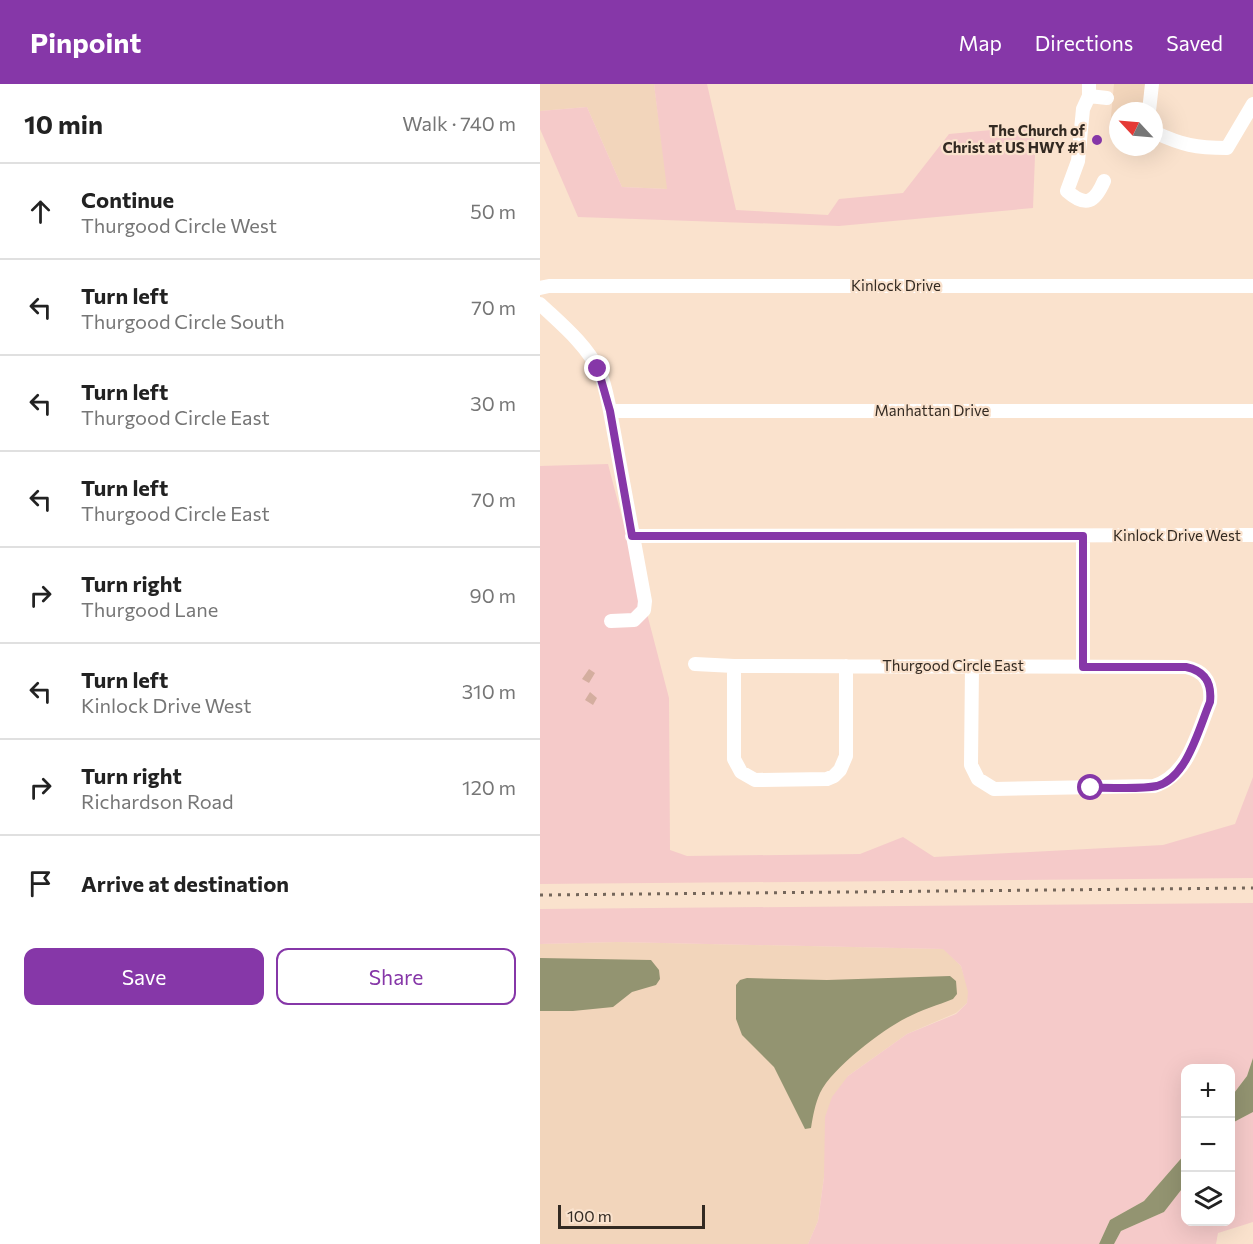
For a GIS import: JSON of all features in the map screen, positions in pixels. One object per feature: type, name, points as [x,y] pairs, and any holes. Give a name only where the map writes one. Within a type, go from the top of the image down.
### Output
[{"type":"street","points":[[1150,102],[1152,84]]},
{"type":"street","points":[[1104,182],[1097,197],[1090,200],[1079,200],[1067,191],[1078,160],[1083,109],[1089,90],[1107,98]]},
{"type":"street","points":[[1163,136],[1183,145],[1227,148],[1253,104]]},
{"type":"street","name":"Kinlock Drive","points":[[540,288],[584,285],[1253,286]]},
{"type":"street","points":[[540,304],[582,345],[591,357],[604,385],[610,411],[645,602],[645,610],[634,620],[611,621]]},
{"type":"street","name":"Manhattan Drive","points":[[610,411],[1253,411]]},
{"type":"street","name":"Kinlock Drive West","points":[[632,536],[1253,535]]},
{"type":"street","points":[[1083,536],[1083,667]]},
{"type":"street","name":"Thurgood Circle East","points":[[695,664],[1186,667],[1202,673],[1207,680],[1211,694],[1210,702],[1185,762],[1170,779],[1154,786],[994,789],[978,779],[971,765],[972,666]]},
{"type":"street","points":[[734,666],[734,759],[741,772],[755,780],[827,779],[840,770],[846,756],[846,666]]},
{"type":"shaded area","points":[[540,84],[654,84],[668,189],[622,187],[587,107],[540,111]]},
{"type":"shaded area","points":[[654,84],[707,84],[736,210],[828,215],[839,199],[903,193],[949,134],[1033,126],[1035,156],[1033,208],[839,226],[578,217],[540,129],[540,111],[587,107],[622,187],[667,189]]},
{"type":"shaded area","points":[[1114,84],[1148,84],[1147,102],[1112,102]]},
{"type":"shaded area","points":[[608,464],[669,698],[670,850],[687,856],[860,854],[903,837],[934,857],[1163,845],[1235,824],[1253,777],[1253,878],[540,884],[540,466]]},
{"type":"shaded area","points":[[1253,903],[1253,1058],[1247,1076],[1235,1092],[1235,1064],[1181,1064],[1181,1159],[1144,1201],[1110,1220],[1099,1244],[808,1244],[818,1221],[824,1177],[825,1117],[832,1097],[848,1076],[907,1034],[956,1014],[967,1003],[968,992],[961,966],[943,949],[617,942],[540,944],[540,909]]},
{"type":"shaded area","points":[[617,942],[944,949],[961,966],[969,992],[967,1003],[956,1013],[907,1034],[848,1076],[824,1177],[818,1221],[808,1244],[540,1244],[540,944]]},
{"type":"shaded area","points":[[540,958],[651,960],[659,970],[660,979],[656,985],[632,992],[613,1007],[573,1011],[540,1011]]},
{"type":"shaded area","points":[[950,976],[956,981],[957,994],[953,999],[918,1012],[896,1024],[871,1040],[835,1072],[820,1093],[811,1128],[805,1129],[774,1067],[742,1035],[736,1019],[736,985],[740,980],[747,978],[827,980]]},
{"type":"shaded area","points":[[1253,1058],[1253,1112],[1235,1121],[1235,1092],[1247,1076]]},
{"type":"shaded area","points":[[1253,1112],[1253,1222],[1218,1233],[1216,1244],[1114,1244],[1121,1231],[1164,1212],[1181,1190],[1181,1226],[1235,1226],[1235,1121]]},
{"type":"shaded area","points":[[1181,1159],[1181,1190],[1164,1212],[1121,1231],[1114,1244],[1099,1244],[1110,1220],[1144,1201]]},
{"type":"building","points":[[589,669],[595,673],[589,683],[582,679]]},
{"type":"building","points":[[590,692],[597,698],[593,705],[585,700]]},
{"type":"railway","points":[[540,895],[1253,888]]},
{"type":"place","name":"The Church of Christ at US HWY #1","points":[[1097,140]]},
{"type":"route","points":[[598,369],[610,411],[632,536],[1083,536],[1083,667],[1186,667],[1202,673],[1210,687],[1211,694],[1210,702],[1185,762],[1170,779],[1154,786],[1091,788]]}]
